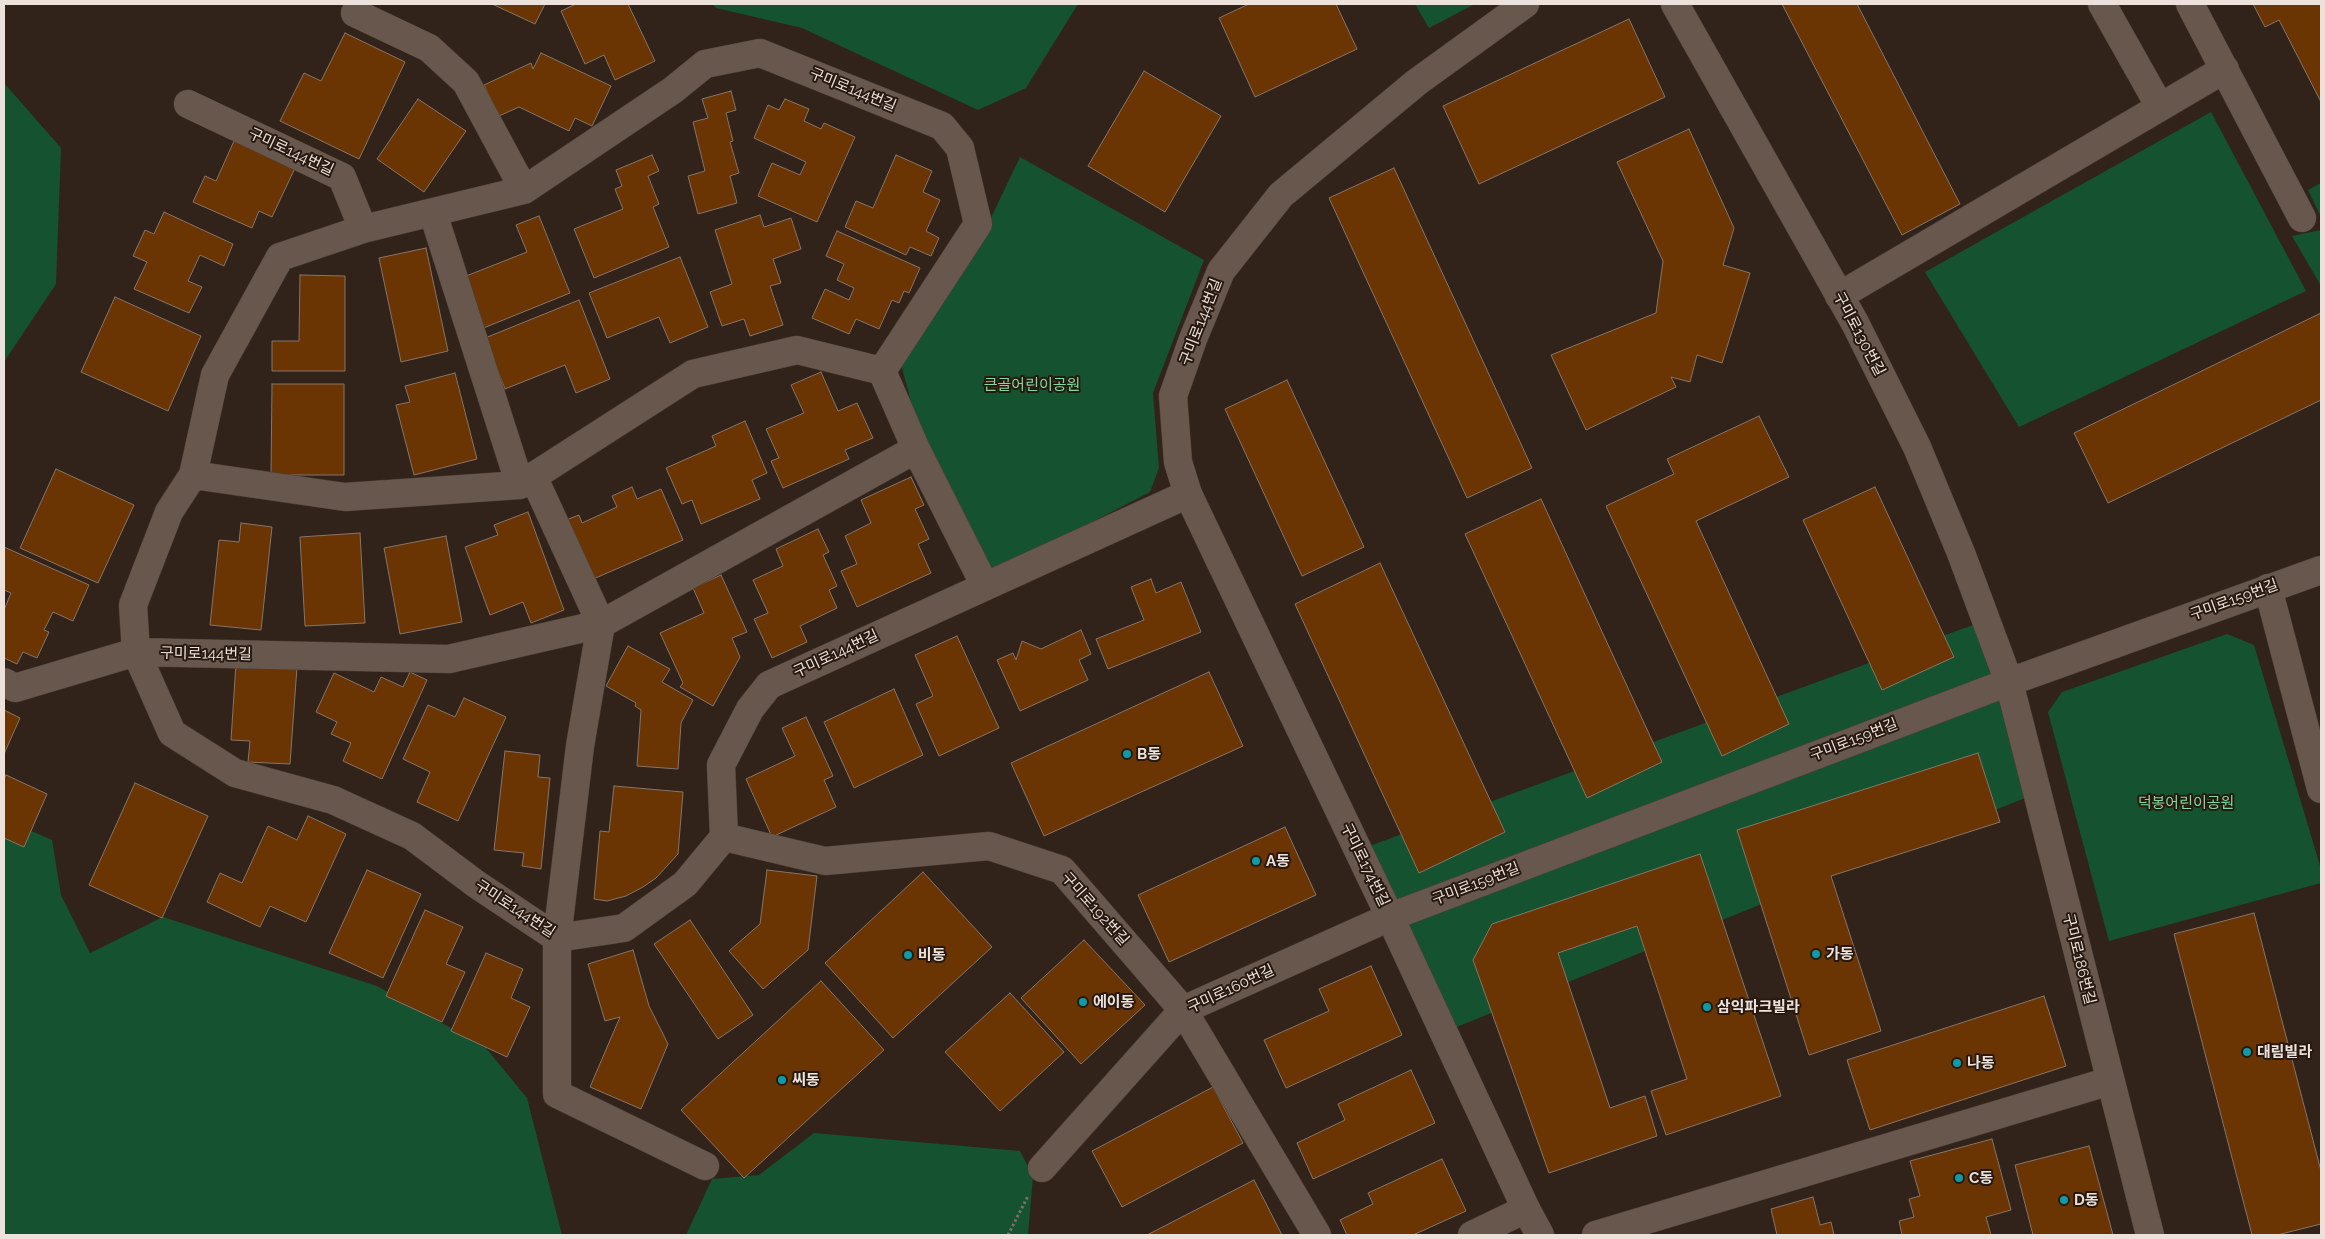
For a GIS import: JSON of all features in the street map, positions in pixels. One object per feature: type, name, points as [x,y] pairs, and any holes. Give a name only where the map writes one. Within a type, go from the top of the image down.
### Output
[{"type":"street","name":"구미로144번길","points":[[882,371],[978,224],[960,148],[942,126],[760,53],[705,64],[673,90],[524,190],[363,229],[280,256],[215,375],[193,475],[169,512],[132,605],[136,652],[172,733],[235,773],[333,800],[412,836],[476,884],[557,938],[624,928],[685,884],[724,836],[721,765],[750,709],[769,685],[1188,494],[1178,462],[1173,396],[1193,339],[1221,271],[1281,195],[1416,82],[1525,4]]},
{"type":"street","name":"구미로130번길","points":[[1675,4],[1855,323],[1916,447],[1961,553],[2009,682]]},
{"type":"street","points":[[2102,4],[2160,107]]},
{"type":"street","points":[[2190,4],[2302,218]]},
{"type":"street","points":[[355,13],[429,48],[466,82],[524,190]]},
{"type":"street","points":[[1839,296],[2225,68]]},
{"type":"street","name":"구미로144번길","points":[[188,104],[342,177],[363,229]]},
{"type":"street","points":[[433,213],[527,481],[601,624],[580,746],[557,938],[557,1094],[705,1166]]},
{"type":"street","points":[[193,475],[345,497],[527,481],[692,374],[797,350],[882,371],[916,449],[985,586]]},
{"type":"street","name":"구미로144번길","points":[[4,682],[15,688],[136,652],[449,659],[601,624],[916,449]]},
{"type":"street","name":"구미로174번길","points":[[1188,494],[1540,1235]]},
{"type":"street","name":"구미로159번길","points":[[1390,917],[2009,682],[2321,570]]},
{"type":"street","points":[[2268,588],[2321,789]]},
{"type":"street","name":"구미로186번길","points":[[2009,682],[2150,1235]]},
{"type":"street","name":"구미로192번길","points":[[724,836],[825,861],[989,846],[1062,870],[1183,1010],[1317,1235]]},
{"type":"street","name":"구미로160번길","points":[[1042,1168],[1183,1010],[1390,917]]},
{"type":"street","points":[[1596,1235],[2110,1081]]},
{"type":"street","points":[[1472,1235],[1526,1209]]},
{"type":"path","points":[[1008,1235],[1042,1168]]},
{"type":"green space","points":[[712,4],[1078,4],[1026,88],[978,110],[802,28],[716,8]]},
{"type":"green space","points":[[1415,4],[1475,4],[1429,28]]},
{"type":"green space","points":[[4,83],[61,148],[56,284],[4,362]]},
{"type":"green space","points":[[2211,112],[2306,291],[2019,427],[1925,272]]},
{"type":"green space","name":"큰골어린이공원","points":[[1020,157],[1204,260],[1153,393],[1159,468],[1150,492],[992,574],[921,440],[901,364],[987,226]]},
{"type":"green space","points":[[2321,183],[2321,217],[2308,190]]},
{"type":"green space","points":[[2321,230],[2321,286],[2292,236]]},
{"type":"green space","points":[[1981,622],[2001,687],[1392,911],[1364,848]]},
{"type":"green space","name":"덕봉어린이공원","points":[[2227,634],[2254,645],[2321,869],[2321,883],[2109,941],[2048,712],[2062,692]]},
{"type":"green space","points":[[2004,699],[2030,796],[1449,1030],[1397,922]]},
{"type":"green space","points":[[4,819],[52,840],[61,895],[90,953],[163,917],[377,986],[486,1048],[527,1098],[562,1235],[4,1235]]},
{"type":"green space","points":[[814,1133],[1020,1151],[1033,1176],[1028,1235],[686,1235],[712,1179],[759,1175]]},
{"type":"building","points":[[492,4],[545,4],[535,24]]},
{"type":"building","points":[[576,4],[628,4],[655,61],[615,80],[604,55],[585,64],[561,11]]},
{"type":"building","points":[[1249,4],[1336,4],[1357,49],[1255,97],[1219,18]]},
{"type":"building","points":[[1782,4],[1857,4],[1960,204],[1902,235]]},
{"type":"building","points":[[2253,4],[2321,4],[2321,102],[2279,20],[2265,27]]},
{"type":"building","points":[[1629,19],[1665,97],[1479,184],[1443,106]]},
{"type":"building","points":[[345,33],[405,62],[359,159],[280,121],[304,73],[321,81]]},
{"type":"building","points":[[541,53],[611,86],[592,126],[575,118],[569,131],[519,107],[499,116],[484,85],[531,63],[533,69]]},
{"type":"building","points":[[1144,71],[1221,116],[1165,212],[1088,166]]},
{"type":"building","points":[[731,91],[736,110],[726,113],[733,141],[730,142],[739,173],[730,176],[737,203],[698,214],[688,176],[705,171],[693,122],[708,118],[702,99]]},
{"type":"building","points":[[418,99],[466,131],[424,192],[377,159]]},
{"type":"building","points":[[785,99],[809,109],[804,121],[821,129],[824,123],[855,137],[817,222],[758,196],[772,163],[800,175],[806,162],[754,138],[768,105],[779,110]]},
{"type":"building","points":[[1689,129],[1734,228],[1723,265],[1750,273],[1722,363],[1697,355],[1690,382],[1671,377],[1676,387],[1586,430],[1551,355],[1656,313],[1663,261],[1617,162]]},
{"type":"building","points":[[234,141],[295,168],[272,217],[259,211],[252,228],[193,202],[205,176],[216,181]]},
{"type":"building","points":[[652,155],[659,171],[648,176],[659,204],[653,207],[669,247],[594,278],[574,229],[623,209],[615,189],[622,186],[616,170]]},
{"type":"building","points":[[896,155],[932,171],[923,192],[940,200],[926,231],[939,238],[931,256],[910,247],[906,255],[845,227],[856,201],[873,208]]},
{"type":"building","points":[[1394,168],[1532,468],[1467,498],[1329,198]]},
{"type":"building","points":[[164,212],[233,244],[224,266],[200,255],[188,281],[202,287],[189,313],[134,289],[147,262],[133,256],[145,230],[154,234]]},
{"type":"building","points":[[760,215],[764,227],[791,218],[801,249],[773,259],[781,283],[770,286],[783,325],[750,336],[744,319],[722,326],[710,292],[732,284],[715,230]]},
{"type":"building","points":[[539,216],[570,293],[481,329],[461,278],[527,252],[516,225]]},
{"type":"building","points":[[837,231],[920,268],[909,293],[904,291],[899,303],[892,300],[879,329],[856,319],[849,334],[812,318],[825,289],[849,300],[854,288],[837,280],[844,264],[826,256]]},
{"type":"building","points":[[426,248],[448,351],[401,362],[379,258]]},
{"type":"building","points":[[680,257],[708,327],[670,343],[659,317],[607,338],[589,293]]},
{"type":"building","points":[[300,275],[345,276],[345,371],[272,371],[272,341],[299,341]]},
{"type":"building","points":[[115,297],[201,336],[168,411],[81,372]]},
{"type":"building","points":[[579,300],[610,379],[576,393],[565,365],[505,389],[485,338]]},
{"type":"building","points":[[2321,313],[2321,400],[2108,503],[2074,433]]},
{"type":"building","points":[[821,372],[838,411],[857,403],[873,438],[845,450],[849,459],[783,488],[771,461],[779,458],[766,429],[804,413],[791,385]]},
{"type":"building","points":[[455,373],[477,459],[414,475],[396,405],[410,402],[405,386]]},
{"type":"building","points":[[1287,380],[1364,547],[1302,576],[1225,409]]},
{"type":"building","points":[[272,384],[344,384],[344,475],[271,475]]},
{"type":"building","points":[[1759,416],[1789,477],[1696,521],[1789,724],[1722,756],[1606,506],[1674,474],[1667,459]]},
{"type":"building","points":[[745,421],[767,473],[752,480],[760,499],[701,524],[692,500],[682,504],[666,468],[716,446],[712,436]]},
{"type":"building","points":[[56,469],[134,505],[98,583],[20,548]]},
{"type":"building","points":[[911,477],[924,505],[915,509],[929,539],[918,544],[931,573],[857,607],[841,571],[857,564],[845,536],[871,523],[861,500]]},
{"type":"building","points":[[632,487],[637,499],[661,489],[683,540],[591,580],[566,520],[579,515],[582,523],[617,507],[612,496]]},
{"type":"building","points":[[1875,487],[1954,657],[1882,690],[1803,520]]},
{"type":"building","points":[[1541,499],[1662,762],[1587,798],[1465,534]]},
{"type":"building","points":[[528,512],[564,610],[531,623],[523,602],[490,615],[465,547],[498,535],[494,525]]},
{"type":"building","points":[[241,523],[272,527],[261,630],[210,625],[219,540],[239,542]]},
{"type":"building","points":[[818,529],[829,552],[823,555],[837,586],[829,590],[837,608],[800,626],[807,642],[772,658],[754,619],[768,613],[753,580],[783,566],[776,549]]},
{"type":"building","points":[[360,533],[365,623],[305,626],[300,537]]},
{"type":"building","points":[[446,536],[462,622],[400,634],[384,548]]},
{"type":"building","points":[[4,547],[89,585],[73,621],[53,612],[44,630],[49,632],[37,658],[23,652],[17,664],[4,658],[4,610],[11,593],[4,590]]},
{"type":"building","points":[[1380,563],[1505,832],[1419,873],[1295,604]]},
{"type":"building","points":[[721,575],[747,632],[732,638],[740,657],[713,706],[680,687],[683,683],[660,633],[704,613],[693,588]]},
{"type":"building","points":[[1151,579],[1156,593],[1181,582],[1201,632],[1108,669],[1096,639],[1144,620],[1131,587]]},
{"type":"building","points":[[1081,630],[1091,654],[1079,660],[1088,680],[1020,711],[997,660],[1013,653],[1016,660],[1022,641],[1041,649]]},
{"type":"building","points":[[957,636],[999,728],[939,756],[916,704],[933,696],[915,655]]},
{"type":"building","points":[[628,646],[670,669],[662,682],[693,700],[681,723],[678,769],[637,766],[641,710],[635,706],[636,703],[606,686]]},
{"type":"building","points":[[236,663],[297,667],[290,764],[248,762],[250,741],[231,740]]},
{"type":"building","points":[[410,672],[427,680],[382,779],[343,761],[351,743],[331,734],[337,722],[316,712],[334,673],[374,692],[381,677],[403,687]]},
{"type":"building","name":"B동","points":[[1209,672],[1243,746],[1044,836],[1011,763]]},
{"type":"building","points":[[894,689],[923,755],[854,788],[824,722]]},
{"type":"building","points":[[464,698],[506,717],[458,821],[417,802],[430,772],[403,759],[428,705],[455,717]]},
{"type":"building","points":[[4,710],[20,718],[4,754]]},
{"type":"building","points":[[806,717],[833,776],[824,780],[836,807],[772,837],[746,779],[795,756],[782,728]]},
{"type":"building","points":[[505,751],[540,755],[538,777],[550,778],[541,869],[522,866],[524,853],[494,850]]},
{"type":"building","name":"가동","points":[[1978,753],[2000,822],[1831,876],[1881,1031],[1809,1055],[1737,830]]},
{"type":"building","points":[[6,775],[47,794],[24,847],[4,838],[4,779]]},
{"type":"building","points":[[135,783],[208,816],[162,918],[89,885]]},
{"type":"building","points":[[614,786],[683,792],[678,854],[656,878],[643,887],[626,896],[607,901],[594,899],[600,831],[609,832]]},
{"type":"building","points":[[308,816],[346,834],[306,922],[270,906],[260,927],[207,902],[220,873],[242,883],[268,826],[297,840]]},
{"type":"building","name":"A동","points":[[1285,827],[1316,895],[1169,962],[1138,895]]},
{"type":"building","name":"삼익파크빌라","points":[[1700,854],[1781,1096],[1666,1135],[1651,1091],[1687,1079],[1637,926],[1558,953],[1610,1108],[1645,1096],[1657,1136],[1549,1173],[1473,960],[1492,924]]},
{"type":"building","points":[[367,870],[421,894],[383,978],[329,953]]},
{"type":"building","points":[[767,870],[817,876],[808,950],[763,989],[729,951],[760,924]]},
{"type":"building","name":"비동","points":[[923,872],[992,947],[893,1038],[825,963]]},
{"type":"building","points":[[425,910],[463,927],[446,964],[465,972],[442,1022],[386,996]]},
{"type":"building","name":"대림빌라","points":[[2254,913],[2321,1171],[2321,1224],[2277,1235],[2252,1235],[2174,934]]},
{"type":"building","points":[[690,920],[753,1015],[718,1039],[654,944]]},
{"type":"building","name":"에이동","points":[[1084,940],[1145,1005],[1081,1064],[1021,998]]},
{"type":"building","points":[[633,950],[649,1006],[668,1044],[641,1109],[590,1087],[620,1017],[605,1021],[588,964]]},
{"type":"building","points":[[486,953],[523,969],[511,998],[530,1007],[507,1057],[451,1031]]},
{"type":"building","points":[[1371,966],[1402,1035],[1286,1088],[1264,1040],[1329,1011],[1319,989]]},
{"type":"building","name":"씨동","points":[[821,981],[884,1050],[744,1178],[681,1110]]},
{"type":"building","points":[[1010,993],[1064,1052],[1000,1111],[945,1052]]},
{"type":"building","name":"나동","points":[[2044,996],[2066,1066],[1870,1130],[1847,1060]]},
{"type":"building","points":[[1411,1070],[1435,1123],[1313,1179],[1297,1143],[1345,1120],[1338,1104]]},
{"type":"building","points":[[1213,1087],[1243,1143],[1122,1207],[1092,1151]]},
{"type":"building","name":"C동","points":[[1992,1139],[2011,1210],[1986,1217],[1991,1235],[1902,1235],[1899,1221],[1914,1217],[1909,1199],[1920,1196],[1910,1161]]},
{"type":"building","name":"D동","points":[[2089,1146],[2113,1235],[2033,1235],[2015,1165]]},
{"type":"building","points":[[1442,1159],[1466,1211],[1413,1235],[1347,1235],[1340,1220],[1373,1204],[1368,1193]]},
{"type":"building","points":[[1254,1180],[1282,1235],[1147,1235]]},
{"type":"building","points":[[1813,1197],[1820,1225],[1831,1222],[1834,1235],[1777,1235],[1771,1209]]},
{"type":"place","name":"B동","points":[[1127,754]]},
{"type":"place","name":"A동","points":[[1256,861]]},
{"type":"place","name":"가동","points":[[1816,954]]},
{"type":"place","name":"비동","points":[[908,955]]},
{"type":"place","name":"에이동","points":[[1083,1002]]},
{"type":"place","name":"삼익파크빌라","points":[[1707,1007]]},
{"type":"place","name":"대림빌라","points":[[2247,1052]]},
{"type":"place","name":"나동","points":[[1957,1063]]},
{"type":"place","name":"씨동","points":[[782,1080]]},
{"type":"place","name":"C동","points":[[1959,1178]]},
{"type":"place","name":"D동","points":[[2064,1200]]}]
